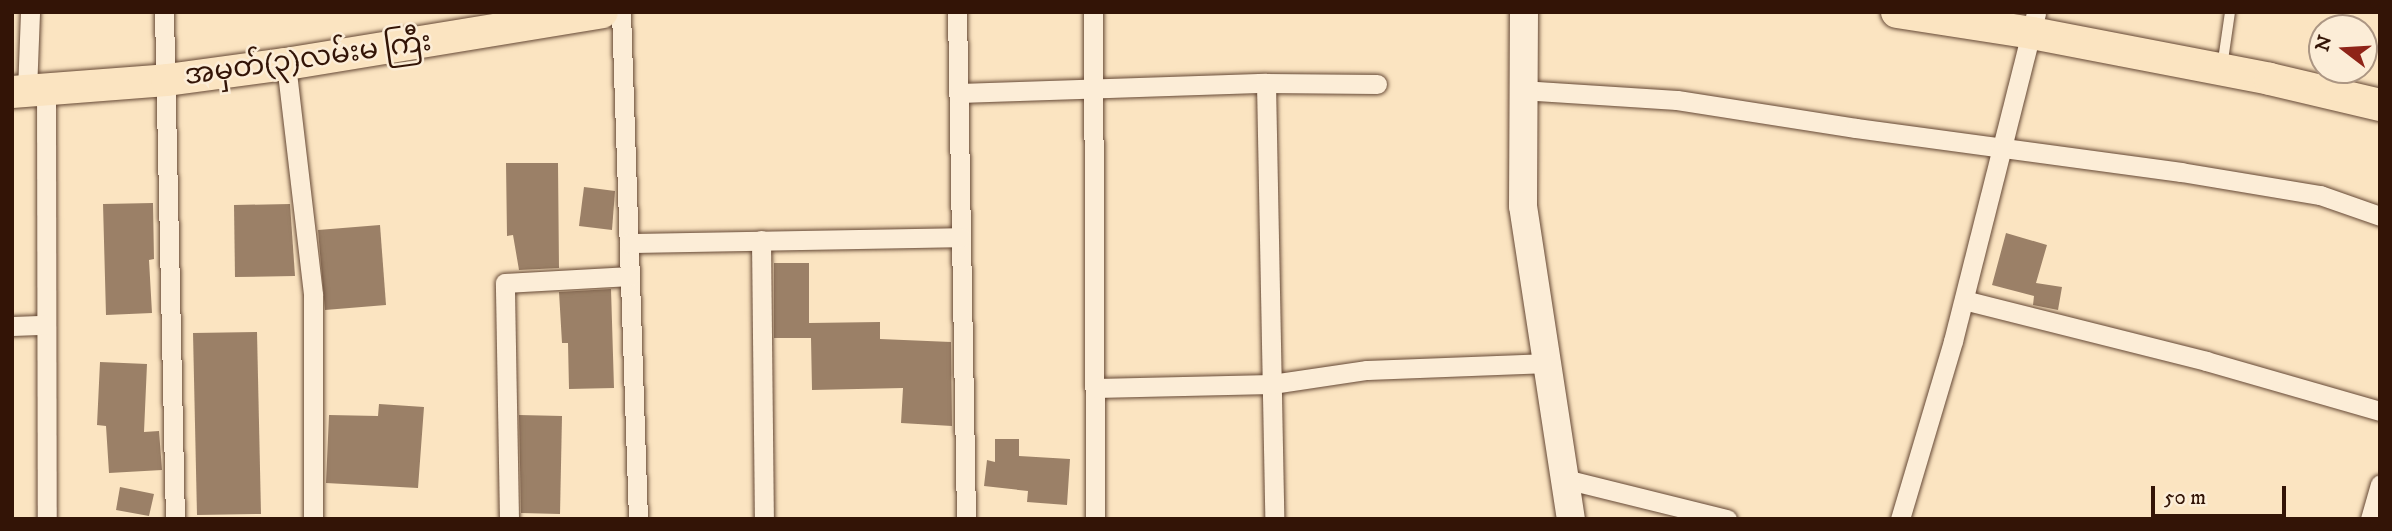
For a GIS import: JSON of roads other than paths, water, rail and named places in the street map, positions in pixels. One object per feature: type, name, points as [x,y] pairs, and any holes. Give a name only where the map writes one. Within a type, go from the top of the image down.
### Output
[{"type":"main road","name":"အမှတ်(၃)လမ်းမ ကြီး","points":[[28,90],[167,80],[286,64],[550,17],[602,12]]},
{"type":"main road","points":[[1897,12],[2034,22],[2380,105]]},
{"type":"street","points":[[30,12],[28,90],[46,325],[47,519]]},
{"type":"street","points":[[164,12],[175,519]]},
{"type":"street","points":[[621,12],[638,519]]},
{"type":"street","points":[[957,12],[966,519]]},
{"type":"street","points":[[1093,12],[1095,519]]},
{"type":"street","points":[[1524,12],[1521,90],[1523,206],[1571,519]]},
{"type":"street","points":[[1900,519],[1964,300],[2034,22]]},
{"type":"street","points":[[286,64],[313,295],[313,519]]},
{"type":"street","points":[[959,93],[1266,83],[1377,84]]},
{"type":"street","points":[[1266,83],[1274,519]]},
{"type":"street","points":[[1521,90],[1677,100],[1856,128],[2004,147],[2320,194],[2380,216]]},
{"type":"street","points":[[629,243],[961,237]]},
{"type":"street","points":[[761,240],[764,519]]},
{"type":"street","points":[[509,519],[505,283],[630,276]]},
{"type":"street","points":[[1964,300],[2206,361],[2380,411]]},
{"type":"street","points":[[12,326],[46,325]]},
{"type":"street","points":[[1095,388],[1272,384],[1367,370],[1549,363]]},
{"type":"street","points":[[1565,479],[1727,519]]},
{"type":"street","points":[[2370,519],[2380,485]]},
{"type":"lane","points":[[2221,69],[2230,12]]}]
